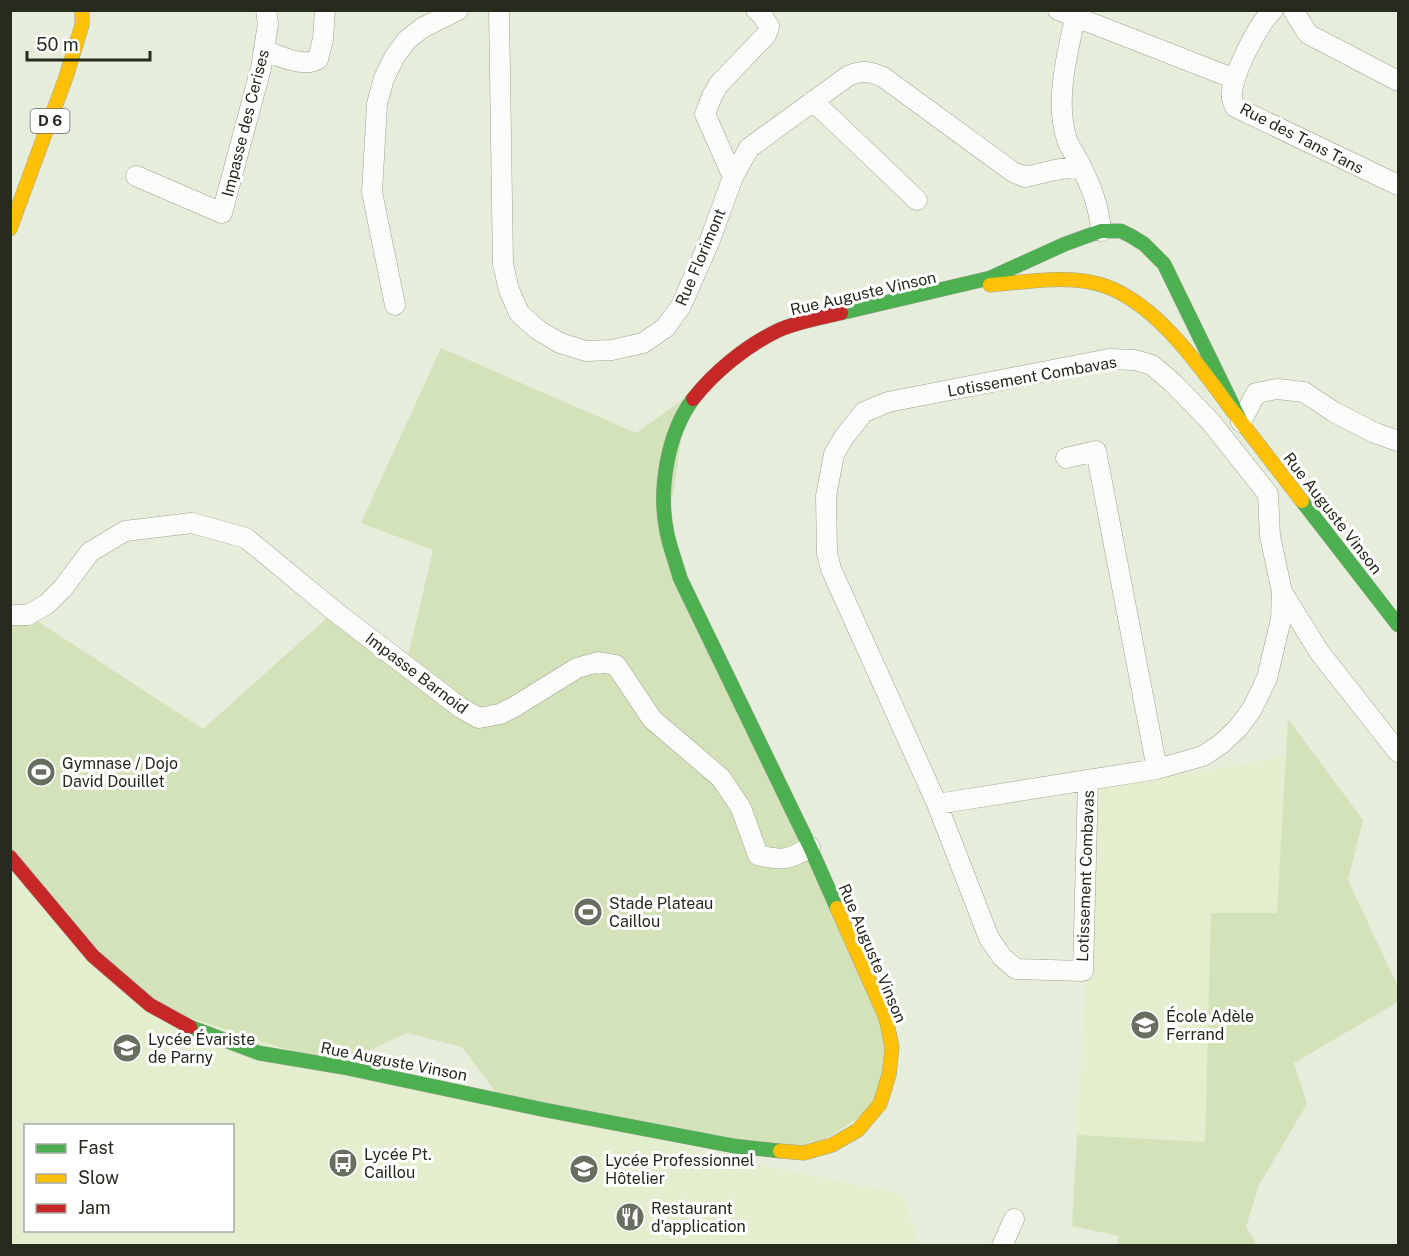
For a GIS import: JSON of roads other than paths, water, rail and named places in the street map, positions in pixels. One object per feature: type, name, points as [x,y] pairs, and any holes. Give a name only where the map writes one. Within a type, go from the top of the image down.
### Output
[{"type":"main road","name":"D 6","points":[[10,229],[66,77],[82,25],[82,10]]},
{"type":"main road","name":"Rue Auguste Vinson","points":[[10,857],[93,956],[150,1005],[199,1032],[259,1053],[342,1067],[545,1110],[734,1146],[804,1153],[832,1145],[858,1130],[880,1104],[889,1075],[892,1047],[886,1018],[810,847],[680,578],[667,532],[664,500],[667,467],[675,435],[686,408],[705,384],[740,354],[778,330],[990,278],[1095,232],[1121,231],[1144,244],[1164,264],[1246,429]]},
{"type":"main road","points":[[1079,251],[1095,232]]},
{"type":"main road","name":"Rue Auguste Vinson","points":[[962,286],[1081,274],[1133,299],[1145,308],[1171,335],[1398,625]]},
{"type":"main road","points":[[1133,299],[1161,304],[1180,294]]},
{"type":"street","name":"Impasse des Cerises","points":[[136,176],[222,213],[261,68],[268,24],[266,10]]},
{"type":"street","points":[[264,50],[312,63],[318,59],[323,39],[325,10]]},
{"type":"street","points":[[395,305],[372,192],[377,104],[384,78],[395,56],[407,40],[422,28],[458,10]]},
{"type":"street","name":"Rue Florimont","points":[[499,10],[503,264],[509,290],[519,313],[538,330],[560,343],[586,351],[612,350],[643,343],[665,328],[681,306],[710,240],[733,177],[749,148],[848,76],[857,72],[871,71],[883,77],[1019,175],[1025,177],[1081,166]]},
{"type":"street","points":[[733,177],[705,114],[719,84],[766,35],[769,26],[756,10]]},
{"type":"street","name":"Rue des Tans Tans","points":[[1273,10],[1258,30],[1235,79],[1232,97],[1235,107],[1398,185]]},
{"type":"street","points":[[1293,10],[1308,34],[1398,81]]},
{"type":"street","points":[[1095,232],[1100,213],[1095,195],[1068,141],[1062,115],[1070,13],[1235,79]]},
{"type":"street","points":[[813,101],[917,200]]},
{"type":"street","name":"Lotissement Combavas","points":[[937,804],[1156,769],[1203,756],[1221,744],[1252,709],[1267,678],[1281,619],[1282,591],[1270,536],[1268,494],[1210,421],[1174,384],[1152,365],[1135,360],[1109,359],[888,402],[864,412],[834,454],[826,496],[827,553],[831,569],[937,804],[989,938],[1002,957],[1017,969],[1083,971],[1088,781]]},
{"type":"street","points":[[1247,467],[1246,429],[1256,393],[1277,389],[1304,392],[1334,412],[1398,441]]},
{"type":"street","points":[[1066,458],[1096,452],[1156,769]]},
{"type":"street","points":[[1268,494],[1293,488]]},
{"type":"street","name":"Impasse Barnoid","points":[[10,615],[28,615],[47,604],[63,588],[90,552],[125,531],[192,523],[217,529],[246,538],[333,610],[461,708],[479,718],[500,714],[514,707],[577,668],[598,662],[616,665],[652,719],[721,778],[741,808],[758,855],[775,860],[796,856],[810,847]]},
{"type":"street","points":[[1282,591],[1320,653],[1398,752]]},
{"type":"street","points":[[1002,1245],[1014,1219]]},
{"type":"place","name":"Gymnase / Dojo David Douillet","points":[[41,772]]},
{"type":"place","name":"Stade Plateau Caillou","points":[[588,912]]},
{"type":"place","name":"École Adèle Ferrand","points":[[1145,1025]]},
{"type":"place","name":"Lycée Évariste de Parny","points":[[127,1048]]},
{"type":"place","name":"Lycée Pt. Caillou","points":[[343,1163]]},
{"type":"place","name":"Lycée Professionnel Hôtelier","points":[[584,1169]]},
{"type":"place","name":"Restaurant d'application","points":[[630,1217]]}]
